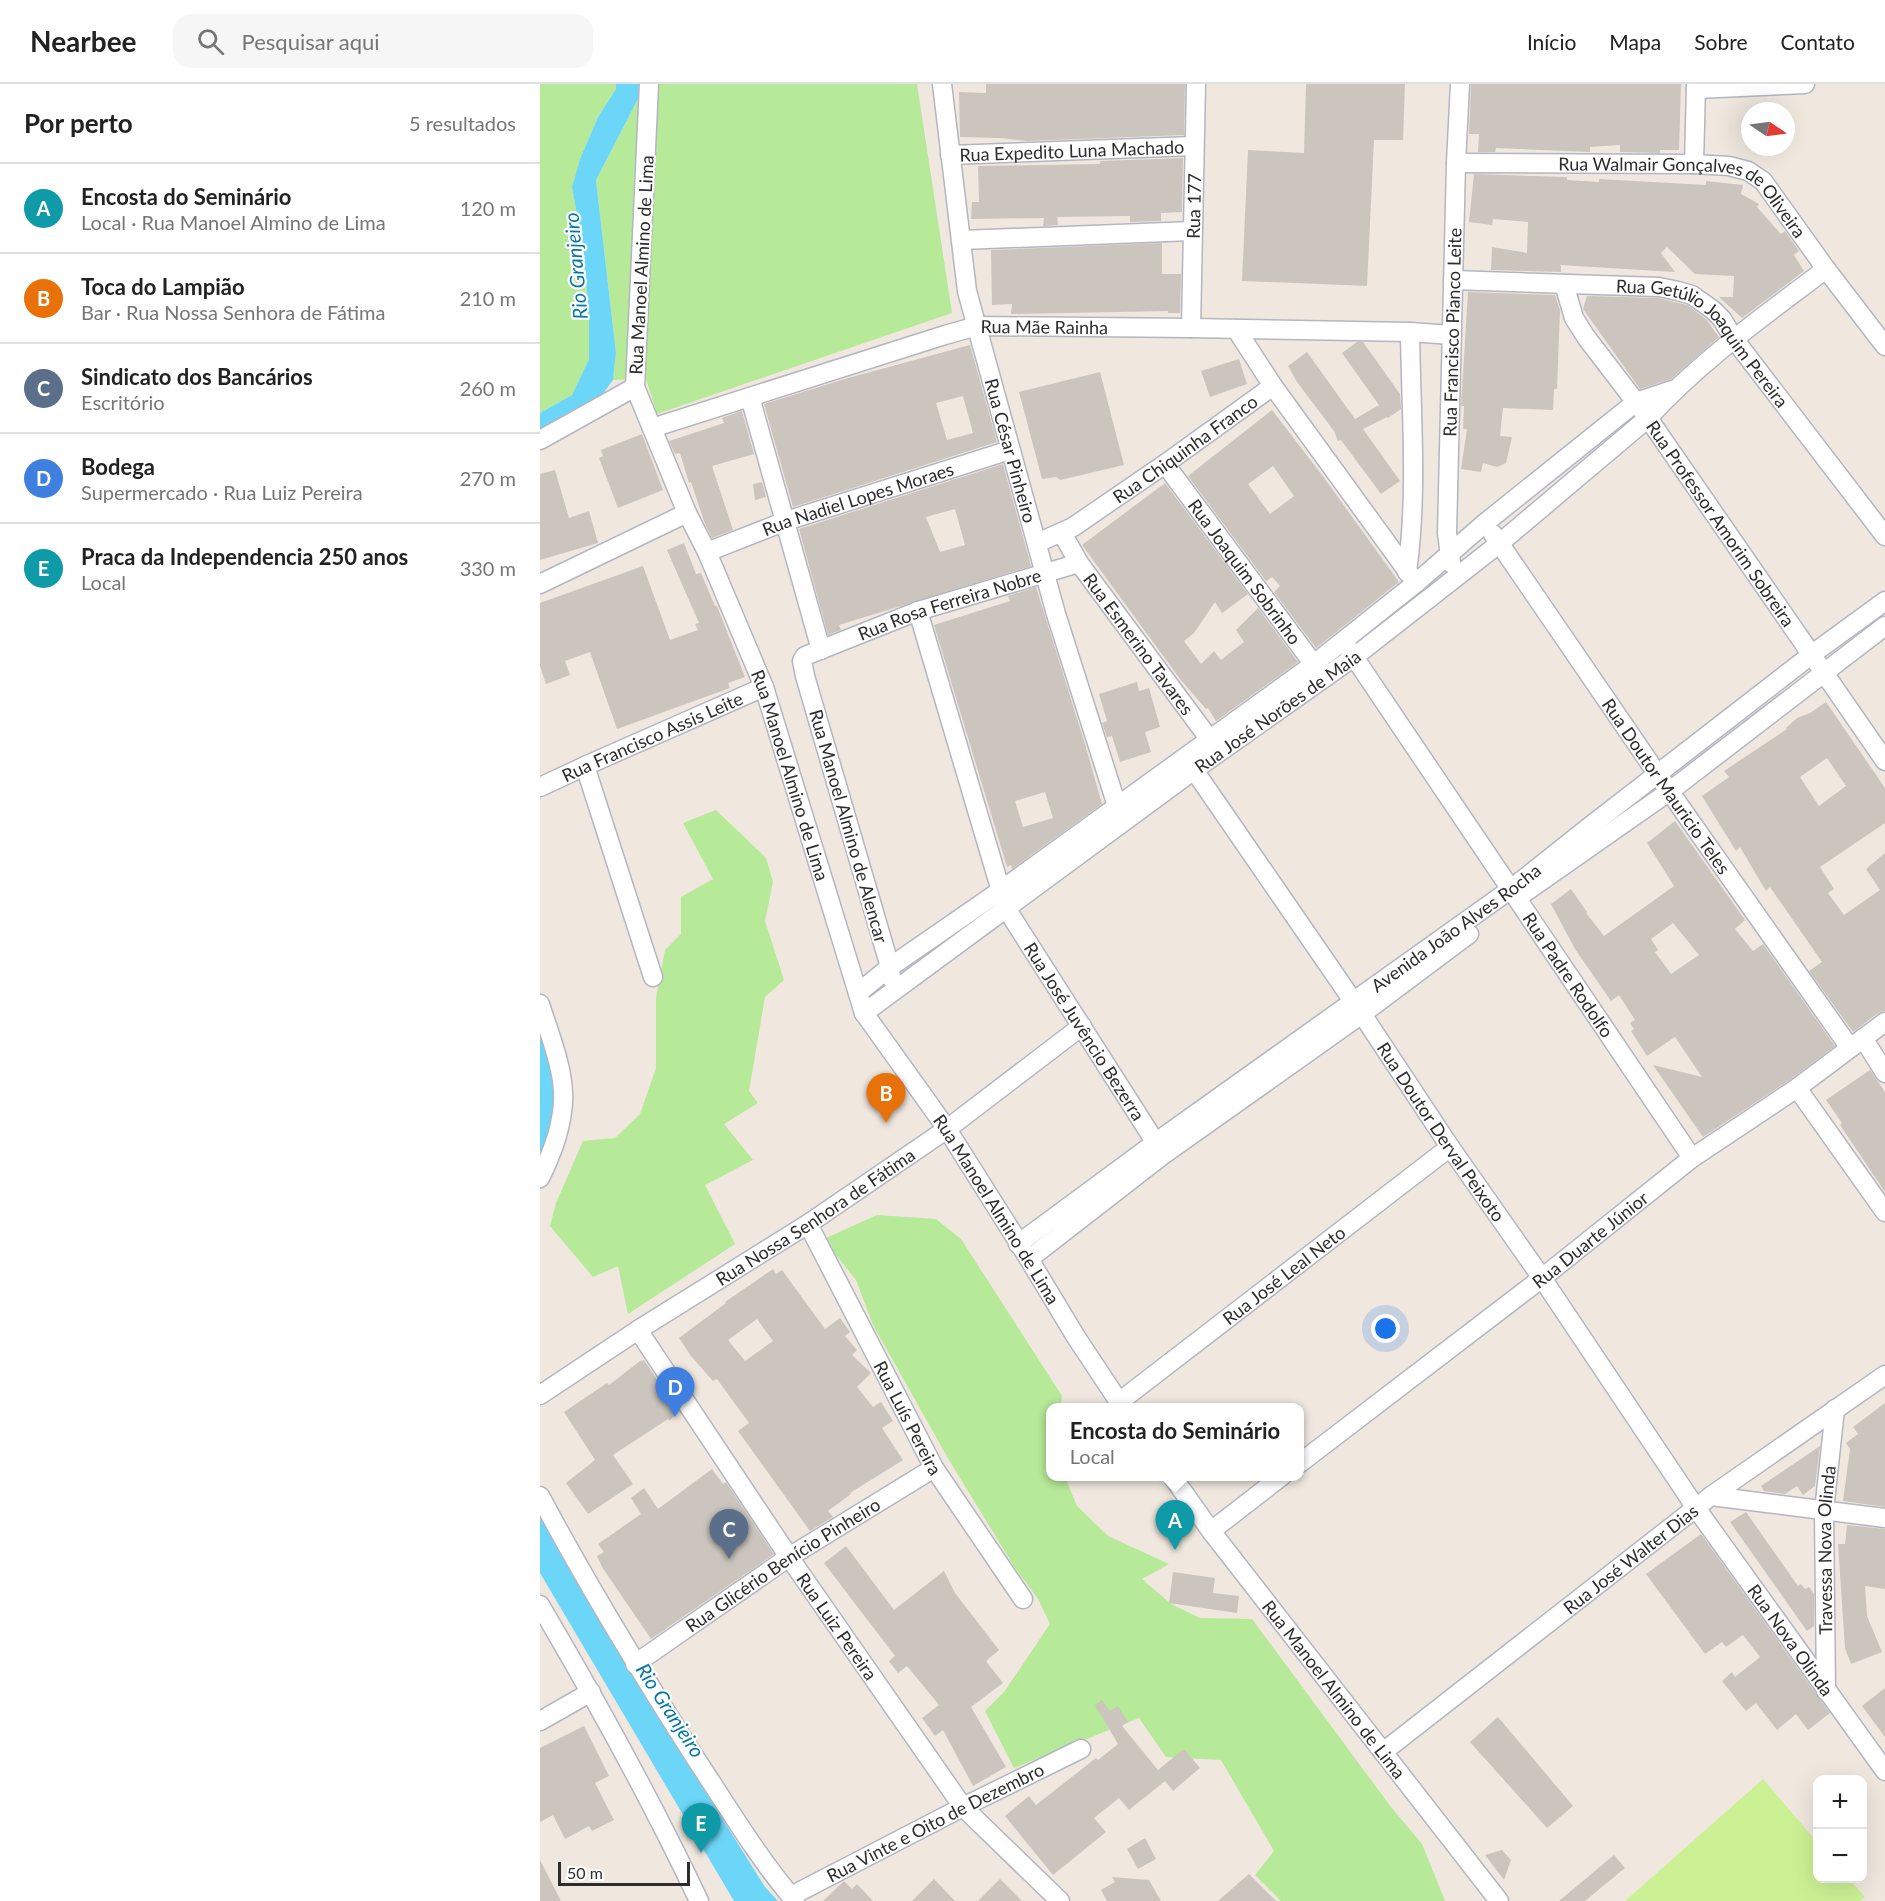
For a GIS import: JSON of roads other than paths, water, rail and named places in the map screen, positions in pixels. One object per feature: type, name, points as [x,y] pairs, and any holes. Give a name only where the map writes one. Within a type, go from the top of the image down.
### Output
[{"type":"street","name":"Rua Manoel Almino de Lima","points":[[649,84],[635,387],[687,513],[707,552],[764,687],[864,1013],[947,1130],[1120,1403]]},
{"type":"street","name":"Rua César Pinheiro","points":[[942,84],[967,291],[1044,573],[1117,806]]},
{"type":"street","name":"Rua 177","points":[[1191,328],[1196,84]]},
{"type":"street","name":"Rua Francisco Pianco Leite","points":[[1455,579],[1449,555],[1447,522],[1460,84]]},
{"type":"street","points":[[1694,164],[1696,86],[1805,84]]},
{"type":"street","name":"Rua Expedito Luna Machado","points":[[950,155],[1194,146]]},
{"type":"street","name":"Rua Walmair Gonçalves de Oliveira","points":[[1456,163],[1694,164],[1748,171],[1763,181],[1885,346]]},
{"type":"street","points":[[962,240],[1192,231]]},
{"type":"street","name":"Rua José Norões de Maia","points":[[1319,671],[1354,657],[1455,579],[1648,418],[1674,389],[1734,339],[1826,269]]},
{"type":"street","name":"Rua Getúlio Joaquim Pereira","points":[[1453,280],[1659,287],[1692,295],[1722,319],[1734,339],[1885,536]]},
{"type":"street","name":"Rua Professor Amorim Sobreira","points":[[1564,284],[1574,318],[1648,418],[1885,761]]},
{"type":"street","name":"Rua Mãe Rainha","points":[[652,428],[977,326],[1410,332],[1452,335]]},
{"type":"street","name":"Rua Chiquinha Franco","points":[[1037,543],[1062,533],[1165,464],[1273,386],[1236,329]]},
{"type":"street","points":[[1410,332],[1412,578]]},
{"type":"street","points":[[1273,386],[1412,578]]},
{"type":"street","points":[[540,440],[635,387]]},
{"type":"street","name":"Rua José Norões de Maia","points":[[864,1013],[1117,806],[1215,747],[1319,671],[1344,641],[1412,578],[1449,555],[1485,523],[1636,402],[1674,389]]},
{"type":"street","points":[[750,397],[821,650]]},
{"type":"street","name":"Rua Nadiel Lopes Moraes","points":[[707,552],[786,521],[1010,450]]},
{"type":"street","name":"Rua Joaquim Sobrinho","points":[[1165,464],[1319,671]]},
{"type":"street","points":[[540,584],[687,513]]},
{"type":"street","name":"Rua Doutor Mauricio Teles","points":[[1485,523],[1658,775],[1856,1043],[1882,1063]]},
{"type":"street","name":"Rua Esmerino Tavares","points":[[1062,533],[1079,563],[1215,747]]},
{"type":"street","name":"Rua Rosa Ferreira Nobre","points":[[821,650],[918,611],[1079,563]]},
{"type":"street","name":"Avenida João Alves Rocha","points":[[1018,1244],[1233,1097],[1514,894],[1593,835],[1658,775],[1725,722],[1885,601]]},
{"type":"street","points":[[918,611],[1003,900]]},
{"type":"street","name":"Avenida João Alves Rocha","points":[[1593,835],[1670,791],[1822,672],[1885,626]]},
{"type":"street","name":"Rua Padre Rodolfo","points":[[1344,641],[1692,1158]]},
{"type":"street","name":"Rua Manoel Almino de Alencar","points":[[821,650],[805,656],[802,661],[805,676],[890,967],[892,991]]},
{"type":"street","name":"Rua Francisco Assis Leite","points":[[540,787],[764,687]]},
{"type":"street","points":[[1725,722],[1736,740]]},
{"type":"street","name":"Rua José Norões de Maia","points":[[858,993],[890,967],[1003,900],[1189,764]]},
{"type":"street","name":"Rua Doutor Derval Peixoto","points":[[1189,764],[1542,1278],[1696,1508]]},
{"type":"street","points":[[585,766],[653,977]]},
{"type":"street","name":"Rua José Juvêncio Bezerra","points":[[1003,900],[1159,1149]]},
{"type":"street","points":[[540,1004],[558,1064],[563,1110],[556,1138],[540,1178]]},
{"type":"street","name":"Rua Duarte Júnior","points":[[1304,1459],[1542,1278],[1692,1158],[1797,1088],[1885,1022]]},
{"type":"street","name":"Rua Nossa Senhora de Fátima","points":[[540,1395],[638,1330],[808,1224],[947,1130],[1082,1026]]},
{"type":"street","points":[[1797,1088],[1885,1212]]},
{"type":"street","name":"Rua José Leal Neto","points":[[1124,1403],[1450,1147]]},
{"type":"street","name":"Avenida João Alves Rocha","points":[[1029,1259],[1159,1149]]},
{"type":"street","name":"Rua Luís Pereira","points":[[808,1224],[934,1468],[1023,1599]]},
{"type":"street","name":"Rua Luiz Pereira","points":[[638,1330],[789,1557],[963,1807],[1060,1901]]},
{"type":"street","name":"Rua José Walter Dias","points":[[1383,1752],[1711,1496],[1885,1375]]},
{"type":"street","name":"Travessa Nova Olinda","points":[[1826,1691],[1824,1511],[1835,1409]]},
{"type":"street","name":"Rua Glicério Benício Pinheiro","points":[[635,1664],[789,1557],[934,1468]]},
{"type":"street","name":"Rua Manoel Almino de Lima","points":[[1176,1481],[1498,1901]]},
{"type":"street","points":[[1211,1530],[1275,1481]]},
{"type":"street","points":[[540,1496],[578,1567],[635,1664],[741,1827],[793,1898]]},
{"type":"street","points":[[1711,1496],[1885,1518]]},
{"type":"street","name":"Rua Nova Olinda","points":[[1696,1508],[1885,1772]]},
{"type":"street","points":[[540,1605],[639,1780],[699,1901]]},
{"type":"street","points":[[540,1721],[591,1692]]},
{"type":"street","name":"Rua Vinte e Oito de Dezembro","points":[[793,1898],[963,1807],[1081,1749]]},
{"type":"water","points":[[616,84],[639,84],[638,99],[596,180],[616,353],[613,380],[596,403],[540,434],[540,413],[572,395],[589,359],[589,318],[584,254],[572,187],[580,159],[598,117],[616,89]]},
{"type":"water","points":[[540,1025],[552,1069],[556,1112],[540,1165]]},
{"type":"water","points":[[540,1517],[642,1690],[765,1887],[778,1901],[734,1901],[540,1573]]},
{"type":"place","name":"Toca do Lampião","points":[[886,1123]]},
{"type":"place","name":"Bodega","points":[[675,1417]]},
{"type":"place","name":"Encosta do Seminário","points":[[1175,1550]]},
{"type":"place","name":"Sindicato dos Bancários","points":[[729,1559]]},
{"type":"place","name":"Praca da Independencia 250 anos","points":[[701,1853]]},
{"type":"water label","name":"Rio Granjeiro","points":[[575,266]]},
{"type":"water label","name":"Rio Granjeiro","points":[[671,1710]]}]
